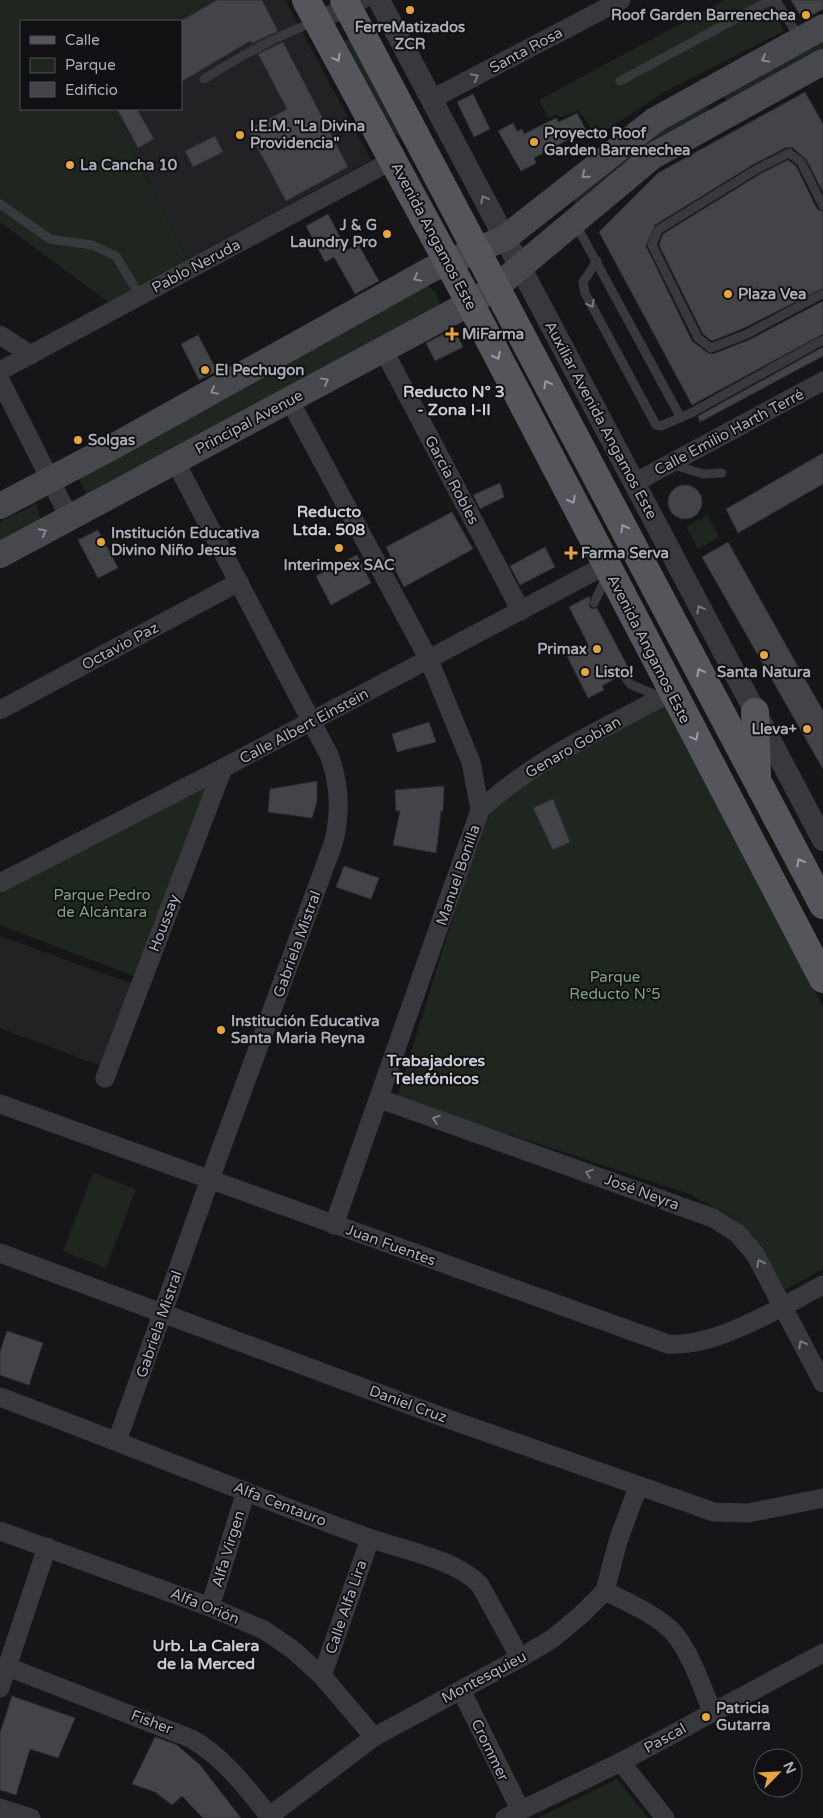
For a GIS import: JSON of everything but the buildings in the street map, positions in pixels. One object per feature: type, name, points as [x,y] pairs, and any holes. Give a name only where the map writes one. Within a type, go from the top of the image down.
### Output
[{"type":"main road","name":"Avenida Angamos Este","points":[[351,2],[477,251],[823,905]]},
{"type":"main road","name":"Avenida Angamos Este","points":[[312,10],[470,303],[607,568],[667,695],[823,979]]},
{"type":"main road","points":[[0,506],[448,262],[505,238],[655,120],[812,34]]},
{"type":"main road","name":"Principal Avenue","points":[[0,555],[470,303],[496,287],[653,156],[823,62]]},
{"type":"main road","points":[[700,95],[714,98],[718,111],[715,121]]},
{"type":"main road","points":[[558,197],[574,220]]},
{"type":"main road","points":[[755,712],[758,781]]},
{"type":"street","name":"Auxiliar Avenida Angamos Este","points":[[379,0],[823,840]]},
{"type":"street","name":"Santa Rosa","points":[[432,99],[621,0]]},
{"type":"street","points":[[312,10],[351,2]]},
{"type":"street","name":"Pablo Neruda","points":[[0,372],[393,160]]},
{"type":"street","points":[[0,335],[31,355]]},
{"type":"street","name":"García Robles","points":[[383,350],[521,611]]},
{"type":"street","points":[[0,380],[69,517]]},
{"type":"street","name":"Calle Emilio Harth Terré","points":[[634,483],[823,382]]},
{"type":"street","name":"Manuel Bonilla","points":[[290,401],[429,660],[471,762],[480,810],[380,1099],[334,1224]]},
{"type":"street","name":"Gabriela Mistral","points":[[118,1441],[210,1179],[337,828],[339,809],[335,777],[328,755],[175,461]]},
{"type":"street","name":"Calle Albert Einstein","points":[[0,883],[607,568]]},
{"type":"street","name":"Octavio Paz","points":[[0,710],[239,582]]},
{"type":"street","name":"Genaro Gobian","points":[[480,810],[502,790],[543,761],[667,695]]},
{"type":"street","name":"Houssay","points":[[105,1078],[223,768]]},
{"type":"street","name":"José Neyra","points":[[380,1099],[713,1218],[737,1233],[755,1254],[823,1383]]},
{"type":"street","name":"Juan Fuentes","points":[[0,1104],[668,1344],[680,1345],[701,1342],[782,1306],[823,1285]]},
{"type":"street","name":"Daniel Cruz","points":[[0,1253],[638,1487],[714,1512],[748,1513],[823,1498]]},
{"type":"street","name":"Alfa Centauro","points":[[0,1397],[370,1539],[456,1568],[474,1579],[492,1606],[520,1658]]},
{"type":"street","name":"Montesquieu","points":[[268,1817],[374,1737],[520,1658],[552,1639],[582,1615],[605,1591],[618,1541],[638,1487]]},
{"type":"street","name":"Alfa Virgen","points":[[210,1606],[246,1491]]},
{"type":"street","name":"Alfa Orión","points":[[0,1530],[210,1606],[264,1630],[292,1649],[322,1676],[374,1737]]},
{"type":"street","name":"Calle Alfa Lira","points":[[322,1676],[370,1539]]},
{"type":"street","points":[[0,1688],[47,1547]]},
{"type":"street","points":[[605,1591],[650,1615],[672,1631],[692,1664],[712,1712]]},
{"type":"street","name":"Pascal","points":[[513,1814],[621,1762],[823,1653]]},
{"type":"street","name":"Fisher","points":[[8,1666],[192,1739],[215,1754],[226,1765],[268,1817]]},
{"type":"street","name":"Crommer","points":[[460,1690],[513,1814]]},
{"type":"street","points":[[621,1762],[665,1818]]},
{"type":"street","points":[[0,1808],[31,1818]]},
{"type":"lane","points":[[620,81],[767,2],[777,2],[812,34]]},
{"type":"lane","points":[[204,80],[245,53],[287,32],[312,10]]},
{"type":"lane","points":[[822,294],[747,334],[711,348],[698,338],[652,244],[658,230],[757,169],[789,153],[801,162],[823,206]]},
{"type":"lane","points":[[0,204],[50,239],[92,245],[116,256],[140,296]]},
{"type":"lane","points":[[574,220],[681,418]]},
{"type":"lane","points":[[597,261],[583,282],[585,293],[656,425],[661,426],[681,418],[823,340]]},
{"type":"lane","points":[[670,463],[702,474],[722,473]]},
{"type":"lane","points":[[594,602],[607,568]]},
{"type":"lane","points":[[623,674],[630,684],[667,695]]},
{"type":"shaded area","name":"I.E.M. \"La Divina Providencia\"","points":[[205,0],[285,0],[371,160],[187,259],[111,110],[182,110],[182,20],[175,20],[206,3]]},
{"type":"shaded area","points":[[0,936],[136,985],[104,1067],[0,1028]]},
{"type":"green space","name":"La Cancha 10","points":[[0,0],[205,0],[207,3],[175,20],[20,20],[20,110],[111,110],[187,259],[108,302],[0,222]]},
{"type":"green space","points":[[725,0],[768,0],[784,31],[664,92],[596,137],[579,110],[560,118],[557,114],[548,118],[539,100]]},
{"type":"green space","points":[[823,36],[823,50],[728,103],[721,92]]},
{"type":"green space","points":[[352,37],[406,143],[387,126],[344,41]]},
{"type":"green space","points":[[707,102],[709,107],[706,114],[577,208],[571,199],[646,136]]},
{"type":"green space","points":[[425,284],[437,295],[439,311],[88,497],[77,476]]},
{"type":"green space","points":[[36,504],[41,521],[0,542],[0,522]]},
{"type":"green space","points":[[707,515],[719,537],[698,549],[686,527]]},
{"type":"green space","name":"Parque Reducto N°5","points":[[665,701],[823,1007],[823,1269],[785,1290],[760,1245],[732,1217],[689,1194],[397,1097],[482,824],[508,795],[547,764]]},
{"type":"green space","name":"Parque Pedro de Alcántara","points":[[209,783],[134,976],[0,925],[0,894]]},
{"type":"green space","points":[[93,1173],[136,1189],[106,1268],[63,1251]]},
{"type":"green space","points":[[617,1779],[648,1818],[538,1818]]},
{"type":"place","name":"FerreMatizados ZCR","points":[[410,10]]},
{"type":"place","name":"Roof Garden Barrenechea","points":[[806,15]]},
{"type":"place","name":"I.E.M. \"La Divina Providencia\"","points":[[240,135]]},
{"type":"place","name":"Proyecto Roof Garden Barrenechea","points":[[534,142]]},
{"type":"place","name":"La Cancha 10","points":[[70,165]]},
{"type":"place","name":"J & G Laundry Pro","points":[[387,234]]},
{"type":"place","name":"Plaza Vea","points":[[728,294]]},
{"type":"place","name":"MiFarma","points":[[452,334]]},
{"type":"place","name":"El Pechugon","points":[[205,370]]},
{"type":"place","name":"Solgas","points":[[78,440]]},
{"type":"place","name":"Institución Educativa Divino Niño Jesus","points":[[101,542]]},
{"type":"place","name":"Interimpex SAC","points":[[339,548]]},
{"type":"place","name":"Farma Serva","points":[[571,553]]},
{"type":"place","name":"Primax","points":[[597,649]]},
{"type":"place","name":"Santa Natura","points":[[764,655]]},
{"type":"place","name":"Listo!","points":[[585,672]]},
{"type":"place","name":"Lleva+","points":[[807,729]]},
{"type":"place","name":"Institución Educativa Santa Maria Reyna","points":[[221,1030]]},
{"type":"place","name":"Patricia Gutarra","points":[[706,1717]]},
{"type":"district","name":"Reducto N° 3 - Zona I-II","points":[[454,400]]},
{"type":"district","name":"Reducto Ltda. 508","points":[[329,520]]},
{"type":"district","name":"Trabajadores Telefónicos","points":[[436,1069]]},
{"type":"district","name":"Urb. La Calera de la Merced","points":[[206,1654]]}]
